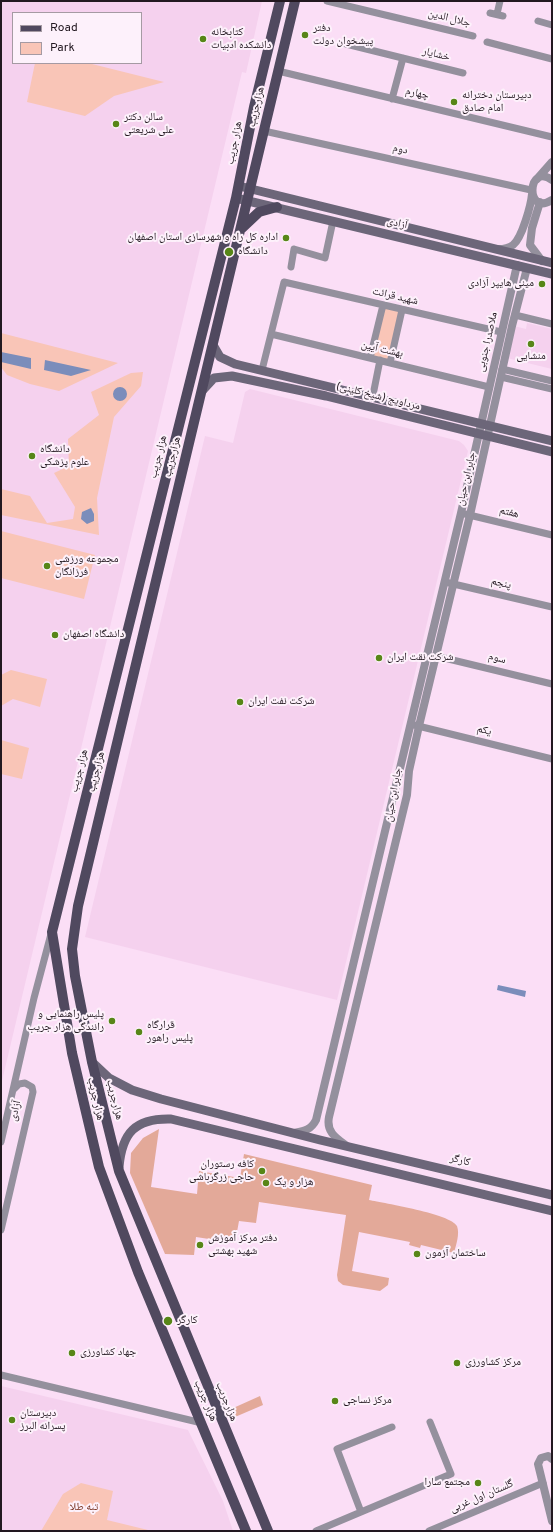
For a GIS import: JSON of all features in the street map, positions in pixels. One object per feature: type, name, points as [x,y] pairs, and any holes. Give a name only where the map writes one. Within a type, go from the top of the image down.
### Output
[{"type":"main road","name":"هزار جریب","points":[[246,1531],[138,1272],[99,1166],[72,1053],[52,932],[239,186],[254,107],[280,1]]},
{"type":"main road","name":"هزارجریب","points":[[268,1531],[119,1171],[92,1062],[73,962],[72,949],[78,906],[242,228],[295,1]]},
{"type":"main road","name":"آزادی","points":[[239,186],[490,249],[552,263]]},
{"type":"main road","name":"آزادی","points":[[236,198],[552,274]]},
{"type":"main road","points":[[242,228],[259,212],[277,207]]},
{"type":"main road","points":[[419,241],[421,231]]},
{"type":"main road","name":"مرداویج (شیخ کلینی)","points":[[213,345],[220,357],[235,364],[552,441]]},
{"type":"main road","name":"مرداویج (شیخ کلینی)","points":[[202,391],[214,378],[232,376],[326,396],[552,452]]},
{"type":"main road","points":[[326,396],[328,386]]},
{"type":"main road","name":"کارگر","points":[[92,1062],[109,1078],[132,1090],[161,1099],[292,1133],[552,1194]]},
{"type":"main road","points":[[119,1171],[120,1151],[127,1136],[137,1126],[146,1121],[155,1119],[171,1119],[552,1211]]},
{"type":"main road","points":[[236,1134],[240,1120]]},
{"type":"main road","points":[[357,1164],[374,1164],[419,1173],[421,1171],[421,1167],[416,1163]]},
{"type":"main road","points":[[443,1184],[440,1177],[443,1174],[474,1181],[486,1179]]},
{"type":"street","name":"جلال الدین","points":[[327,1],[473,36]]},
{"type":"street","points":[[497,14],[500,1]]},
{"type":"street","points":[[538,21],[552,25]]},
{"type":"street","points":[[487,42],[552,59]]},
{"type":"street","name":"خشایار","points":[[346,44],[463,73]]},
{"type":"street","points":[[392,99],[403,58]]},
{"type":"street","name":"چهارم","points":[[278,71],[552,136]]},
{"type":"street","name":"دوم","points":[[264,131],[532,192]]},
{"type":"street","points":[[490,249],[506,249],[514,244],[527,214],[535,181],[552,162]]},
{"type":"street","points":[[535,181],[543,177],[552,180]]},
{"type":"street","points":[[532,192],[534,198],[540,202],[546,203],[552,200]]},
{"type":"street","points":[[540,202],[532,228],[530,245],[542,261]]},
{"type":"street","points":[[291,267],[294,249],[325,258],[333,221]]},
{"type":"street","name":"ملاصدرا جنوبی","points":[[486,425],[489,387],[517,265]]},
{"type":"street","name":"ملاصدرا جنوبی","points":[[486,425],[501,373],[527,268]]},
{"type":"street","name":"شهید قرائت","points":[[271,334],[284,282],[501,332]]},
{"type":"street","points":[[370,358],[382,305]]},
{"type":"street","points":[[390,363],[402,310]]},
{"type":"street","points":[[515,315],[552,324]]},
{"type":"street","points":[[262,370],[271,334]]},
{"type":"street","name":"بهشت آیین","points":[[271,334],[489,387]]},
{"type":"street","points":[[374,390],[380,360]]},
{"type":"street","points":[[501,373],[552,381]]},
{"type":"street","points":[[501,373],[552,389]]},
{"type":"street","name":"جابر ابن حیان","points":[[292,1133],[304,1131],[310,1128],[313,1125],[316,1116],[410,724],[449,583],[486,425]]},
{"type":"street","name":"هفتم","points":[[466,514],[552,535]]},
{"type":"street","name":"جابر ابن حیان","points":[[350,1147],[330,1132],[328,1124],[329,1117],[407,795],[409,771],[436,656],[449,583]]},
{"type":"street","name":"پنجم","points":[[449,583],[552,607]]},
{"type":"street","name":"سوم","points":[[436,656],[552,684]]},
{"type":"street","name":"یکم","points":[[410,724],[552,759]]},
{"type":"street","name":"آزادی","points":[[1,1142],[34,998],[52,932]]},
{"type":"street","points":[[356,948],[369,952]]},
{"type":"street","name":"آزادی","points":[[1,1230],[32,1092],[32,1087],[26,1083],[19,1084],[14,1089]]},
{"type":"street","points":[[316,1116],[319,1120],[323,1121],[329,1117]]},
{"type":"street","points":[[1,1375],[202,1423]]},
{"type":"street","points":[[316,1531],[451,1474],[430,1422]]},
{"type":"street","points":[[361,1512],[337,1449],[392,1427]]},
{"type":"street","points":[[552,1459],[548,1456],[541,1458],[538,1464],[552,1522]]},
{"type":"street","name":"گلستان اول غربی","points":[[429,1531],[543,1483]]},
{"type":"shaded area","name":"دانشگاه اصفهان","points":[[1,1],[262,1],[246,73],[242,72],[1,1085]]},
{"type":"shaded area","name":"منشایی","points":[[527,323],[552,329],[552,369],[507,358],[514,326],[526,329]]},
{"type":"shaded area","points":[[250,389],[459,441],[468,451],[337,1000],[85,937],[205,436],[233,443],[245,392]]},
{"type":"shaded area","points":[[159,1129],[151,1187],[197,1194],[199,1171],[240,1178],[244,1154],[372,1185],[369,1200],[443,1217],[457,1226],[458,1232],[454,1253],[421,1245],[420,1248],[409,1245],[410,1242],[359,1232],[352,1271],[389,1278],[388,1285],[380,1291],[343,1285],[338,1281],[337,1275],[346,1215],[259,1202],[256,1223],[239,1221],[235,1243],[196,1237],[194,1255],[165,1254],[130,1173],[131,1153],[143,1138]]},
{"type":"shaded area","points":[[1,1386],[188,1430],[223,1501],[233,1531],[1,1531]]},
{"type":"shaded area","points":[[260,1396],[263,1405],[235,1417],[231,1409]]},
{"type":"green space","points":[[35,64],[92,64],[164,82],[114,96],[85,116],[27,102]]},
{"type":"green space","points":[[383,305],[402,310],[390,363],[370,358]]},
{"type":"green space","points":[[1,333],[118,363],[59,391],[30,384],[7,375],[1,367]]},
{"type":"green space","points":[[143,372],[141,386],[114,417],[97,498],[99,535],[1,515],[1,489],[30,496],[47,523],[73,519],[75,507],[54,473],[69,466],[68,439],[99,415],[91,392],[131,373]]},
{"type":"green space","name":"مجموعه ورزشی فرزانگان","points":[[1,531],[95,555],[84,599],[1,578]]},
{"type":"green space","points":[[11,670],[47,679],[40,707],[13,699],[1,706],[1,675]]},
{"type":"green space","points":[[1,740],[29,748],[22,779],[1,774]]},
{"type":"green space","name":"تبه طلا","points":[[81,1483],[113,1491],[107,1520],[152,1531],[41,1531],[63,1494]]},
{"type":"water","points":[[1,352],[31,358],[31,369],[1,362]]},
{"type":"water","points":[[45,360],[91,370],[71,376],[44,370]]},
{"type":"water","points":[[120,387],[125,389],[127,394],[125,399],[120,401],[115,399],[113,394],[115,389]]},
{"type":"water","points":[[91,508],[94,514],[94,521],[87,524],[81,519],[82,512]]},
{"type":"water","points":[[498,985],[526,991],[525,997],[497,990]]},
{"type":"place","name":"دفتر پیشخوان دولت","points":[[305,35]]},
{"type":"place","name":"کتابخانه دانشکده ادبيات","points":[[203,39]]},
{"type":"place","name":"دبیرستان دخترانه امام صادق","points":[[454,102]]},
{"type":"place","name":"سالن دکتر علی شریعتی","points":[[116,124]]},
{"type":"place","name":"اداره کل راه و شهرسازی استان اصفهان","points":[[286,238]]},
{"type":"place","name":"دانشگاه","points":[[229,252]]},
{"type":"place","name":"مینی هایپر آزادی","points":[[542,284]]},
{"type":"place","name":"منشایی","points":[[531,344]]},
{"type":"place","name":"دانشگاه علوم پزشکی","points":[[32,456]]},
{"type":"place","name":"مجموعه ورزشی فرزانگان","points":[[47,566]]},
{"type":"place","name":"دانشگاه اصفهان","points":[[55,635]]},
{"type":"place","name":"شرکت نقت ایران","points":[[379,658]]},
{"type":"place","name":"شرکت نفت ایران","points":[[240,702]]},
{"type":"place","name":"پلیس راهنمایی و رانندگی هزار جریب","points":[[112,1021]]},
{"type":"place","name":"قرارگاه پلیس راهور","points":[[139,1032]]},
{"type":"place","name":"کافه رستوران حاجی زرگرباشی","points":[[262,1171]]},
{"type":"place","name":"هزار و یک","points":[[266,1183]]},
{"type":"place","name":"دفتر مرکز آموزش شهید بهشتی","points":[[200,1245]]},
{"type":"place","name":"ساختمان آزمون","points":[[417,1254]]},
{"type":"place","name":"کارگر","points":[[168,1321]]},
{"type":"place","name":"جهاد کشاورزی","points":[[72,1353]]},
{"type":"place","name":"مرکز کشاورزی","points":[[457,1363]]},
{"type":"place","name":"مرکز نساجی","points":[[335,1401]]},
{"type":"place","name":"دبیرستان پسرانه البرز","points":[[12,1420]]},
{"type":"place","name":"مجتمع سارا","points":[[478,1483]]}]
